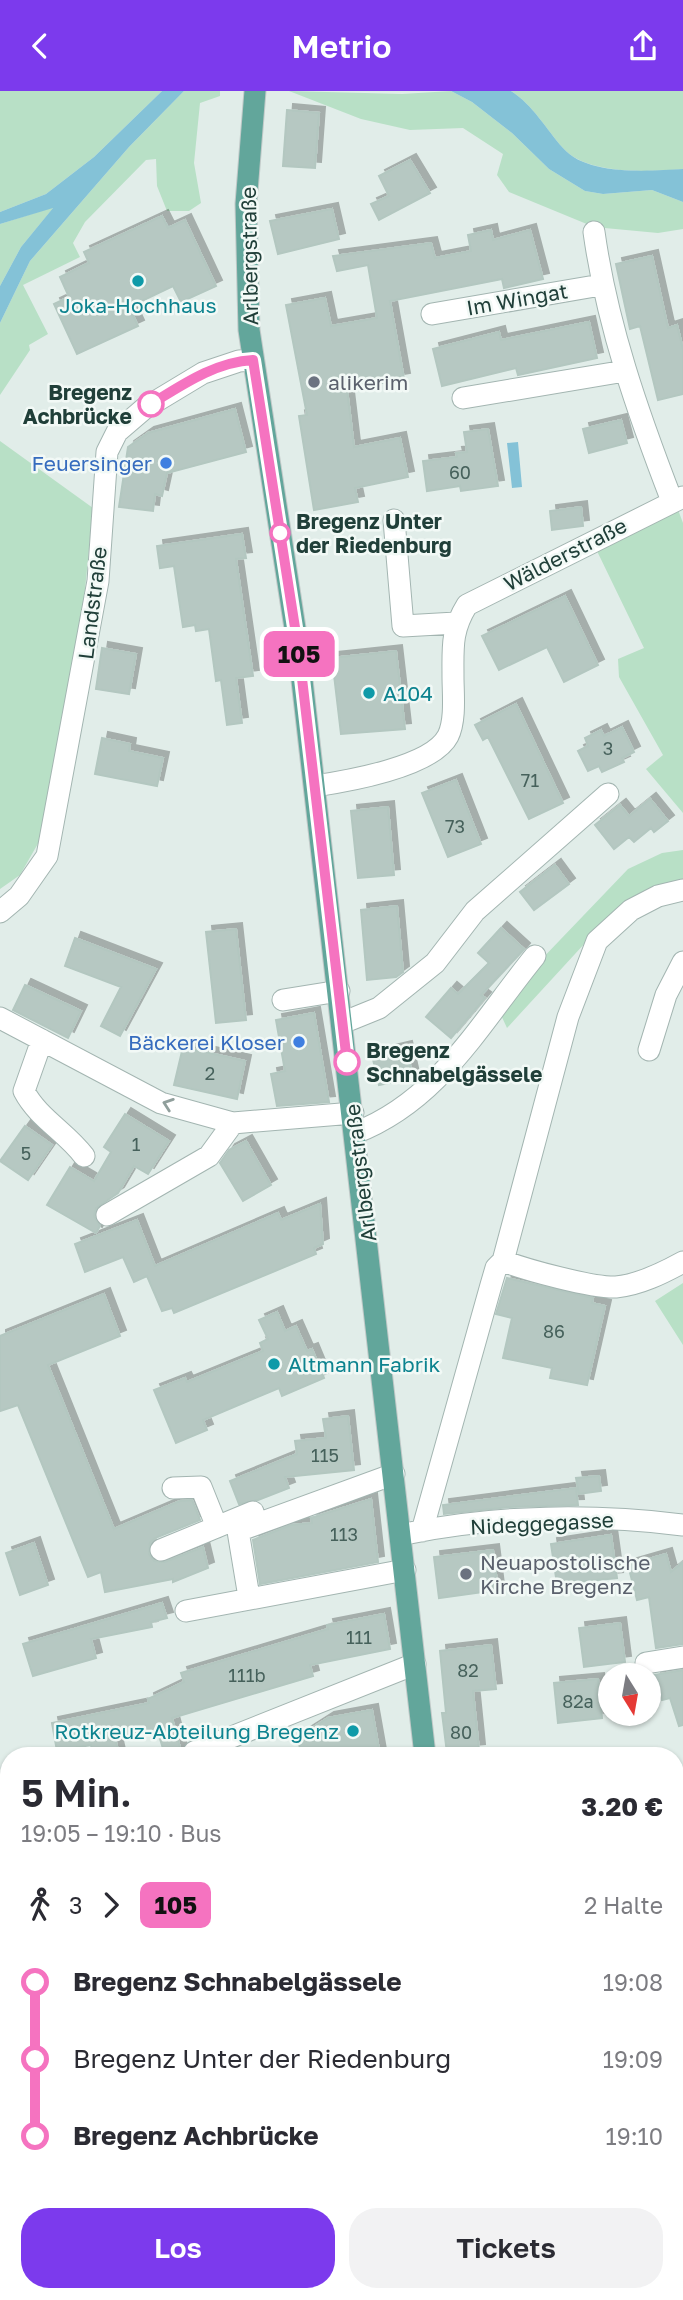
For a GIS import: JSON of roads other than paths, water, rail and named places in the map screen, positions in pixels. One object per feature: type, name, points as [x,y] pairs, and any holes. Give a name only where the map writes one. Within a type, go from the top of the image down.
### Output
[{"type":"main road","name":"Arlbergstraße","points":[[255,92],[246,204],[246,286],[253,360],[299,653],[316,786],[424,1747]]},
{"type":"street","points":[[594,232],[601,285],[625,371],[677,499]]},
{"type":"street","name":"Im Wingat","points":[[432,314],[601,285]]},
{"type":"street","name":"Landstraße","points":[[0,912],[19,896],[47,856],[98,581],[107,452],[117,432],[145,408],[204,373],[239,361],[253,360]]},
{"type":"street","points":[[463,398],[625,371]]},
{"type":"street","name":"Wälderstraße","points":[[456,623],[467,605],[677,499]]},
{"type":"street","points":[[316,786],[375,775],[436,750],[449,735],[452,720],[452,648],[456,623],[403,625],[394,520]]},
{"type":"street","points":[[342,1023],[379,1008],[435,963],[475,911],[608,794]]},
{"type":"street","points":[[422,1531],[496,1268],[503,1261],[568,1017],[597,941],[631,910],[658,895],[683,890]]},
{"type":"street","points":[[0,1019],[161,1103],[233,1123],[354,1123],[404,1109],[436,1081],[464,1050],[535,956]]},
{"type":"street","points":[[649,1049],[666,995],[683,963]]},
{"type":"street","points":[[283,1000],[339,991]]},
{"type":"street","points":[[42,1040],[24,1091],[32,1107],[70,1137],[84,1156]]},
{"type":"street","points":[[107,1215],[209,1156],[233,1123]]},
{"type":"street","points":[[503,1261],[532,1271],[615,1287],[659,1276],[683,1262]]},
{"type":"street","points":[[249,1597],[238,1531],[394,1474]]},
{"type":"street","points":[[173,1488],[201,1487],[217,1527]]},
{"type":"street","points":[[161,1550],[310,1488],[329,1497]]},
{"type":"street","name":"Nideggegasse","points":[[401,1535],[550,1518],[634,1519],[683,1525]]},
{"type":"street","points":[[186,1611],[249,1597],[405,1570]]},
{"type":"street","points":[[646,1663],[683,1657]]},
{"type":"street","points":[[207,1747],[415,1664]]},
{"type":"water","points":[[162,91],[184,91],[129,147],[30,261],[0,323],[0,286],[21,247],[53,208],[0,224],[0,212],[46,194],[94,157]]},
{"type":"water","points":[[451,91],[511,91],[533,110],[563,148],[587,163],[619,170],[683,169],[683,202],[652,190],[603,194],[585,191],[549,169],[512,133],[472,102]]},
{"type":"water","points":[[518,442],[522,487],[512,488],[507,443]]},
{"type":"place","name":"Joka-Hochhaus","points":[[138,281]]},
{"type":"place","name":"alikerim","points":[[314,382]]},
{"type":"place","name":"Bregenz Achbrücke","points":[[151,404]]},
{"type":"place","name":"Feuersinger","points":[[166,463]]},
{"type":"place","name":"Bregenz Unter der Riedenburg","points":[[280,533]]},
{"type":"place","name":"A104","points":[[369,693]]},
{"type":"place","name":"Bäckerei Kloser","points":[[299,1042]]},
{"type":"place","name":"Bregenz Schnabelgässele","points":[[347,1062]]},
{"type":"place","name":"Altmann Fabrik","points":[[274,1364]]},
{"type":"place","name":"Neuapostolische Kirche Bregenz","points":[[466,1574]]},
{"type":"place","name":"Rotkreuz-Abteilung Bregenz","points":[[353,1731]]}]
